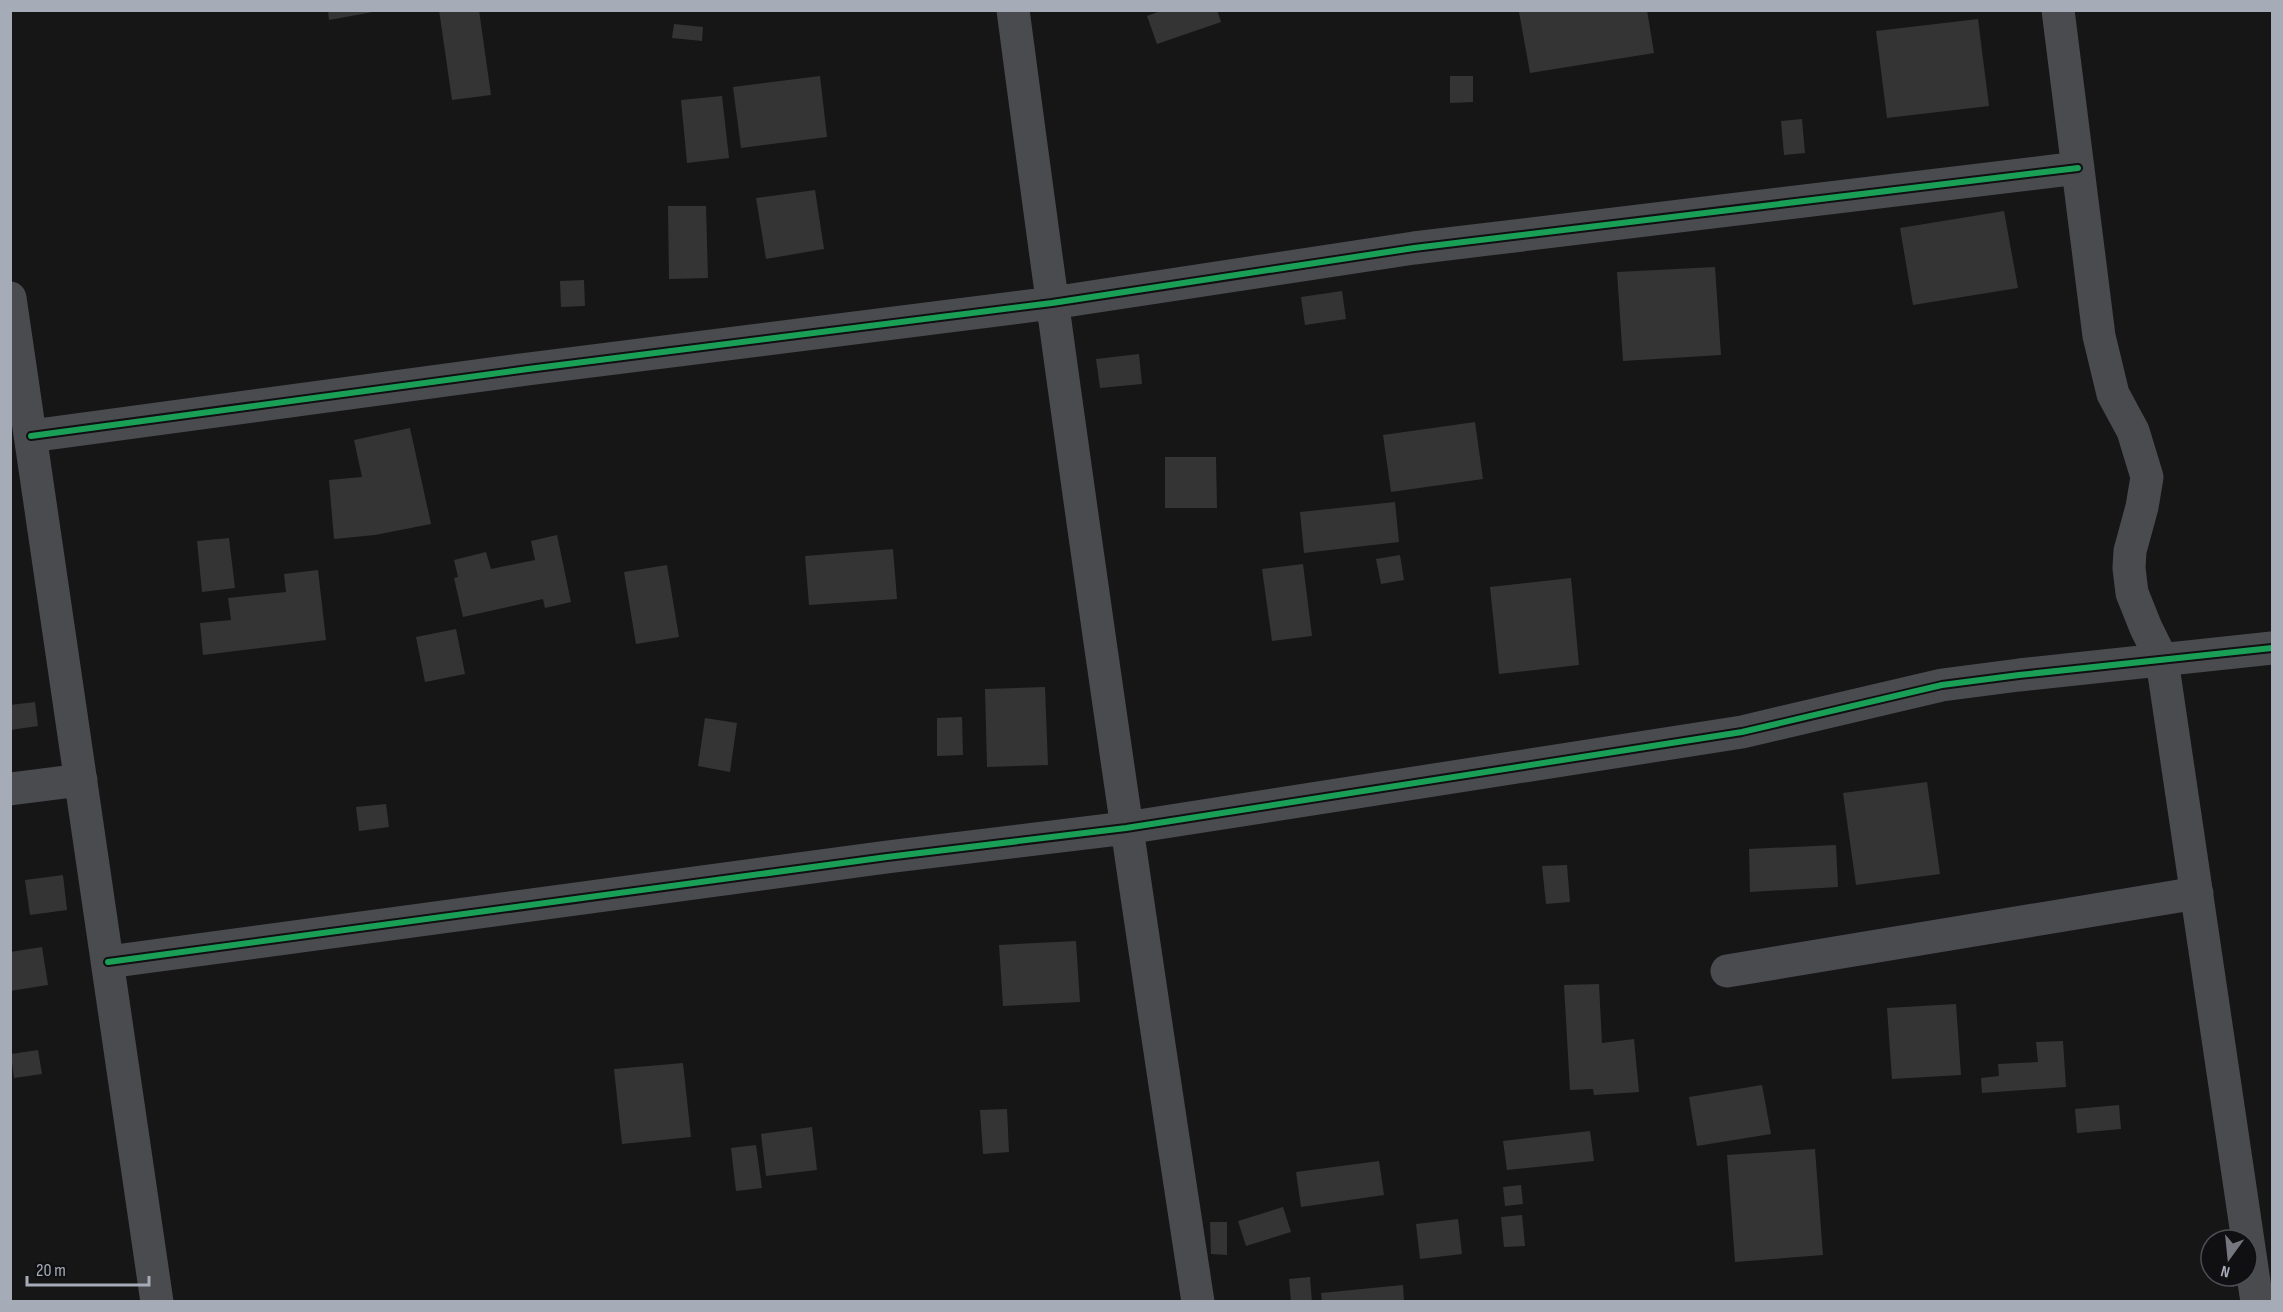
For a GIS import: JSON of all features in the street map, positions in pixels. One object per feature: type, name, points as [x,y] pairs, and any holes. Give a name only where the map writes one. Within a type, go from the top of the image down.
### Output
[{"type":"street","points":[[1013,10],[1126,828],[1198,1302]]},
{"type":"street","points":[[2058,10],[2100,336],[2114,394],[2133,431],[2147,477],[2142,507],[2130,551],[2129,568],[2132,593],[2162,660],[2257,1302]]},
{"type":"street","points":[[31,436],[528,369],[1052,303],[1414,248],[2078,168]]},
{"type":"street","points":[[10,298],[157,1302]]},
{"type":"street","points":[[108,962],[888,857],[1126,828],[1742,732],[1942,686],[2019,675],[2272,648]]},
{"type":"street","points":[[10,789],[81,780]]},
{"type":"street","points":[[1726,971],[2197,892]]},
{"type":"building","points":[[328,10],[373,10],[373,12],[329,20]]},
{"type":"building","points":[[439,10],[479,10],[491,95],[452,100]]},
{"type":"building","points":[[1163,10],[1217,10],[1221,22],[1157,44],[1147,16]]},
{"type":"building","points":[[1530,10],[1647,10],[1654,53],[1530,73],[1519,12]]},
{"type":"building","points":[[1978,19],[1989,106],[1887,118],[1876,31]]},
{"type":"building","points":[[674,24],[703,27],[702,41],[672,38]]},
{"type":"building","points":[[820,76],[827,137],[741,148],[733,87]]},
{"type":"building","points":[[1450,76],[1473,76],[1473,102],[1450,103]]},
{"type":"building","points":[[722,96],[729,158],[687,163],[681,100]]},
{"type":"building","points":[[1802,119],[1805,153],[1784,155],[1781,121]]},
{"type":"building","points":[[815,190],[824,249],[766,259],[756,198]]},
{"type":"building","points":[[668,206],[706,206],[708,278],[669,279]]},
{"type":"building","points":[[2004,211],[2018,288],[1913,305],[1900,228]]},
{"type":"building","points":[[1715,267],[1721,355],[1623,361],[1617,272]]},
{"type":"building","points":[[584,280],[585,306],[561,307],[560,281]]},
{"type":"building","points":[[1342,291],[1346,319],[1305,325],[1301,297]]},
{"type":"building","points":[[1139,354],[1142,384],[1100,388],[1096,359]]},
{"type":"building","points":[[1475,422],[1483,479],[1391,492],[1383,435]]},
{"type":"building","points":[[410,428],[431,524],[375,535],[334,539],[329,480],[362,477],[354,440]]},
{"type":"building","points":[[1165,457],[1216,457],[1217,508],[1165,508]]},
{"type":"building","points":[[1395,502],[1399,542],[1304,553],[1300,512]]},
{"type":"building","points":[[557,535],[571,602],[545,608],[543,599],[463,617],[454,578],[458,577],[454,560],[486,552],[491,569],[535,560],[531,541]]},
{"type":"building","points":[[229,538],[235,588],[202,592],[197,541]]},
{"type":"building","points":[[893,549],[897,599],[809,605],[805,556]]},
{"type":"building","points":[[1400,555],[1404,580],[1381,584],[1376,559]]},
{"type":"building","points":[[1303,564],[1312,636],[1272,641],[1262,569]]},
{"type":"building","points":[[667,565],[679,637],[636,644],[624,572]]},
{"type":"building","points":[[318,570],[326,640],[203,655],[200,623],[231,620],[228,598],[286,592],[284,574]]},
{"type":"building","points":[[1571,578],[1579,665],[1499,674],[1490,587]]},
{"type":"building","points":[[456,629],[465,674],[425,682],[416,637]]},
{"type":"building","points":[[1045,687],[1048,765],[987,767],[985,689]]},
{"type":"building","points":[[35,702],[38,726],[10,730],[10,705]]},
{"type":"building","points":[[962,717],[963,755],[937,756],[937,718]]},
{"type":"building","points":[[705,718],[737,723],[730,772],[698,766]]},
{"type":"building","points":[[1927,782],[1940,874],[1856,885],[1843,793]]},
{"type":"building","points":[[386,804],[389,827],[359,831],[356,807]]},
{"type":"building","points":[[1836,845],[1838,887],[1750,892],[1749,849]]},
{"type":"building","points":[[1567,865],[1570,902],[1546,904],[1542,866]]},
{"type":"building","points":[[63,875],[67,910],[30,915],[25,880]]},
{"type":"building","points":[[1076,941],[1080,1002],[1003,1006],[999,945]]},
{"type":"building","points":[[42,947],[48,985],[10,991],[10,952]]},
{"type":"building","points":[[1599,984],[1602,1043],[1634,1039],[1639,1092],[1594,1095],[1593,1089],[1570,1090],[1564,985]]},
{"type":"building","points":[[1956,1004],[1961,1075],[1892,1079],[1887,1008]]},
{"type":"building","points":[[2063,1041],[2066,1087],[1982,1093],[1981,1078],[1999,1076],[1998,1064],[2038,1062],[2036,1042]]},
{"type":"building","points":[[38,1050],[42,1074],[14,1078],[11,1054]]},
{"type":"building","points":[[683,1063],[691,1137],[622,1144],[614,1069]]},
{"type":"building","points":[[1762,1085],[1771,1134],[1697,1146],[1689,1097]]},
{"type":"building","points":[[2119,1105],[2121,1129],[2077,1133],[2075,1109]]},
{"type":"building","points":[[1007,1109],[1009,1152],[983,1154],[980,1110]]},
{"type":"building","points":[[812,1127],[817,1170],[766,1176],[761,1134]]},
{"type":"building","points":[[1590,1131],[1594,1161],[1507,1170],[1503,1141]]},
{"type":"building","points":[[756,1145],[762,1188],[736,1191],[731,1148]]},
{"type":"building","points":[[1815,1149],[1823,1255],[1735,1262],[1727,1155]]},
{"type":"building","points":[[1379,1161],[1384,1195],[1301,1207],[1296,1172]]},
{"type":"building","points":[[1521,1185],[1523,1204],[1505,1206],[1503,1187]]},
{"type":"building","points":[[1283,1207],[1291,1232],[1246,1246],[1238,1221]]},
{"type":"building","points":[[1522,1215],[1525,1246],[1504,1247],[1501,1217]]},
{"type":"building","points":[[1458,1219],[1462,1254],[1420,1259],[1416,1224]]},
{"type":"building","points":[[1210,1222],[1227,1222],[1227,1255],[1211,1254]]},
{"type":"building","points":[[1310,1277],[1312,1302],[1291,1302],[1289,1279]]},
{"type":"building","points":[[1403,1285],[1404,1302],[1322,1302],[1321,1293]]},
{"type":"cycle path","points":[[31,436],[528,369],[1052,303],[1414,248],[2078,168]]},
{"type":"cycle path","points":[[108,962],[887,857],[1126,828],[1742,732],[1942,685],[2272,648]]}]
